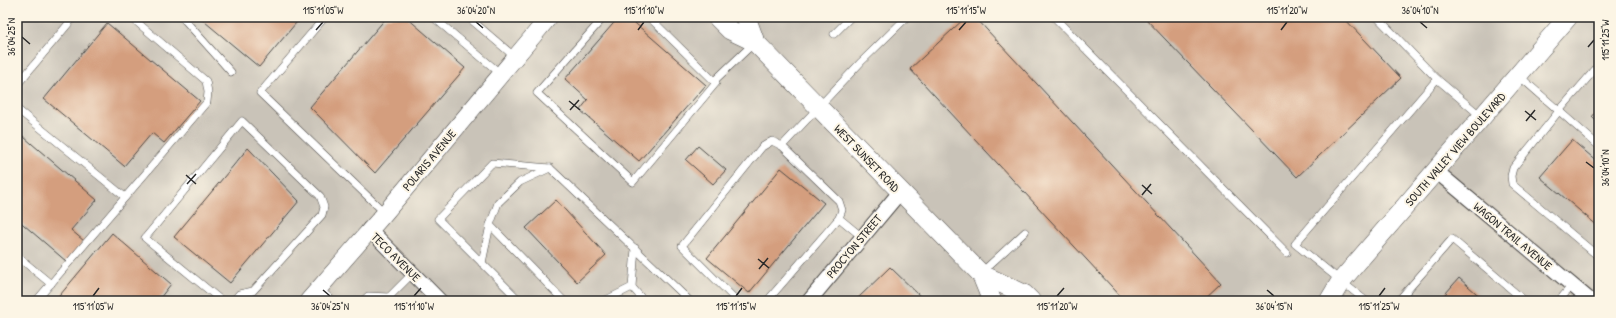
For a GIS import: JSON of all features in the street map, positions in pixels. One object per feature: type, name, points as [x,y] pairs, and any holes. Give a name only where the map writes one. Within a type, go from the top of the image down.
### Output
[{"type":"main road","name":"WEST SUNSET ROAD","points":[[717,17],[730,30],[755,42],[981,274],[1024,294],[1031,301]]},
{"type":"main road","name":"WEST SUNSET ROAD","points":[[746,17],[755,42]]},
{"type":"main road","name":"SOUTH VALLEY VIEW BOULEVARD","points":[[1329,301],[1341,281],[1568,17]]},
{"type":"main road","name":"WEST SUNSET ROAD","points":[[981,274],[992,301]]},
{"type":"main road","name":"SOUTH VALLEY VIEW BOULEVARD","points":[[1314,301],[1341,281]]},
{"type":"street","name":"POLARIS AVENUE","points":[[314,295],[369,229],[385,213],[549,17]]},
{"type":"street","name":"WAGON TRAIL AVENUE","points":[[1436,171],[1591,301]]},
{"type":"street","name":"PROCYON STREET","points":[[812,300],[900,192]]},
{"type":"street","name":"TECO AVENUE","points":[[369,229],[440,301]]},
{"type":"lane","points":[[17,86],[74,17]]},
{"type":"lane","points":[[36,301],[207,102],[208,92],[206,81],[131,17]]},
{"type":"lane","points":[[182,17],[231,72]]},
{"type":"lane","points":[[325,17],[260,93],[385,213]]},
{"type":"lane","points":[[434,17],[501,74]]},
{"type":"lane","points":[[468,17],[515,57]]},
{"type":"lane","points":[[604,17],[537,93],[634,182],[716,83],[649,17]]},
{"type":"lane","points":[[834,34],[851,17]]},
{"type":"lane","points":[[782,146],[907,17]]},
{"type":"lane","points":[[1054,17],[1287,253]]},
{"type":"lane","points":[[1378,17],[1437,79],[1482,117]]},
{"type":"lane","points":[[714,81],[755,42]]},
{"type":"lane","points":[[1599,66],[1559,111],[1513,168],[1511,176],[1512,184],[1599,257]]},
{"type":"lane","points":[[1518,75],[1599,146]]},
{"type":"lane","points":[[1366,301],[1295,244],[1437,79]]},
{"type":"lane","points":[[17,109],[125,197]]},
{"type":"lane","points":[[222,301],[145,238],[242,121],[320,196],[324,206],[322,215],[254,291],[239,294],[233,301]]},
{"type":"lane","points":[[737,301],[682,246],[762,147],[772,141],[782,146],[839,201],[842,210],[839,218],[767,301]]},
{"type":"lane","points":[[520,301],[438,219],[492,163],[550,168],[656,267],[690,301]]},
{"type":"lane","points":[[482,263],[490,225],[498,203],[520,182],[550,168]]},
{"type":"lane","points":[[839,218],[862,237]]},
{"type":"lane","points":[[490,225],[564,301]]},
{"type":"lane","points":[[981,274],[1026,232]]},
{"type":"lane","points":[[1398,301],[1452,239],[1525,301]]},
{"type":"lane","points":[[635,248],[632,288],[644,301]]},
{"type":"lane","points":[[17,256],[51,284]]},
{"type":"lane","points":[[363,301],[368,296],[391,299],[413,273]]},
{"type":"lane","points":[[1559,301],[1572,285]]},
{"type":"lane","points":[[604,301],[632,288]]},
{"type":"lane","points":[[314,295],[333,301]]},
{"type":"shaded area","points":[[17,17],[1599,17],[1599,301],[17,301]]},
{"type":"building","points":[[199,17],[301,17],[259,67]]},
{"type":"building","points":[[387,17],[406,17],[465,68],[375,173],[310,107]]},
{"type":"building","points":[[619,17],[628,17],[706,85],[639,161],[580,110],[588,100],[565,79]]},
{"type":"building","points":[[966,17],[975,17],[1221,283],[1202,301],[1125,301],[910,69]]},
{"type":"building","points":[[1144,17],[1343,17],[1401,78],[1297,177]]},
{"type":"building","points":[[107,23],[200,101],[164,143],[152,133],[124,166],[44,99]]},
{"type":"building","points":[[1599,108],[1599,124],[1592,117]]},
{"type":"building","points":[[17,131],[97,200],[71,230],[84,241],[67,262],[17,219]]},
{"type":"building","points":[[1572,140],[1599,163],[1599,227],[1540,177]]},
{"type":"building","points":[[698,146],[726,170],[713,184],[686,160]]},
{"type":"building","points":[[248,148],[299,201],[230,283],[174,237]]},
{"type":"building","points":[[781,168],[824,203],[749,293],[707,258]]},
{"type":"building","points":[[556,200],[606,255],[577,282],[526,228]]},
{"type":"building","points":[[112,233],[171,284],[160,298],[163,301],[55,301]]},
{"type":"building","points":[[890,267],[921,297],[917,301],[855,301]]},
{"type":"building","points":[[1459,278],[1485,301],[1439,301]]}]
